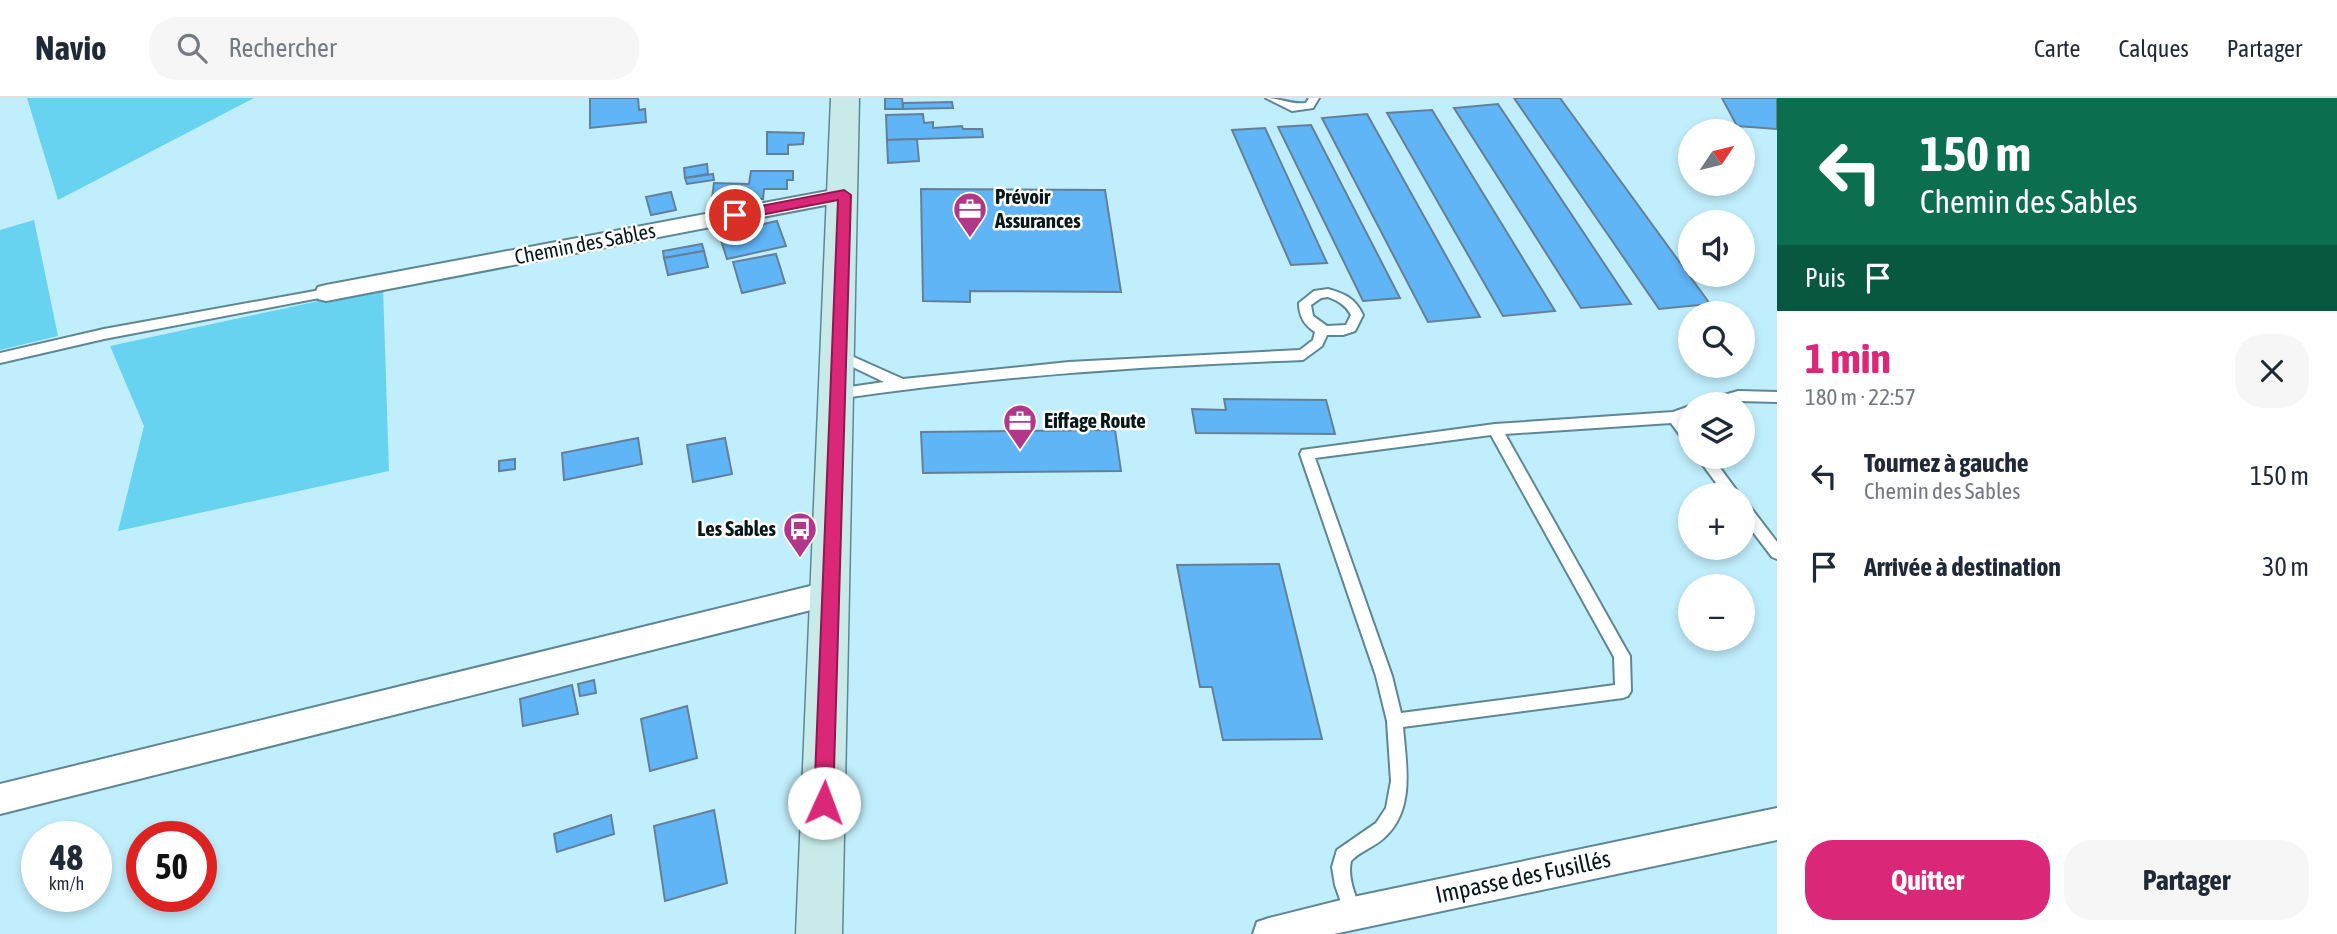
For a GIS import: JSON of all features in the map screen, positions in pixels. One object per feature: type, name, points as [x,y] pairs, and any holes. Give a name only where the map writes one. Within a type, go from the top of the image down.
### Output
[{"type":"main road","points":[[819,98],[844,182]]},
{"type":"main road","points":[[819,934],[845,98]]},
{"type":"street","name":"Chemin des Sables","points":[[326,293],[844,182]]},
{"type":"street","points":[[0,799],[831,593]]},
{"type":"street","name":"Impasse des Fusillés","points":[[1269,934],[1353,913],[1777,824]]},
{"type":"lane","points":[[1271,98],[1292,108],[1309,106],[1314,98]]},
{"type":"lane","points":[[0,358],[104,334],[326,293]]},
{"type":"lane","points":[[836,394],[900,384],[1182,360],[1303,355],[1318,343],[1322,330]]},
{"type":"lane","points":[[838,355],[900,384]]},
{"type":"lane","points":[[1755,396],[1777,397]]},
{"type":"lane","points":[[1353,913],[1340,879],[1339,865],[1342,857],[1381,829],[1392,814],[1398,798],[1395,721],[1384,676],[1307,454],[1495,429],[1678,416]]},
{"type":"lane","points":[[1674,417],[1678,422]]},
{"type":"lane","points":[[1395,721],[1623,691],[1622,656],[1495,429]]},
{"type":"lane","points":[[1713,469],[1724,483]]},
{"type":"lane","points":[[1755,524],[1777,553]]},
{"type":"shaded area","points":[[27,98],[254,98],[58,200]]},
{"type":"shaded area","points":[[34,220],[58,336],[0,350],[0,230]]},
{"type":"shaded area","points":[[383,287],[389,471],[118,531],[144,426],[110,346]]},
{"type":"building","points":[[590,98],[638,98],[639,110],[645,109],[646,122],[590,128]]},
{"type":"building","points":[[885,98],[902,98],[903,109],[885,109]]},
{"type":"building","points":[[1514,98],[1560,98],[1678,260],[1678,287],[1698,287],[1708,301],[1678,301],[1678,307],[1659,309]]},
{"type":"building","points":[[1722,98],[1777,98],[1777,129],[1755,127],[1755,119],[1733,119]]},
{"type":"building","points":[[952,102],[953,108],[903,109],[903,103]]},
{"type":"building","points":[[1498,104],[1631,304],[1581,308],[1454,108]]},
{"type":"building","points":[[1432,110],[1555,311],[1503,316],[1387,113]]},
{"type":"building","points":[[923,114],[924,123],[933,122],[933,128],[962,126],[963,129],[982,129],[983,137],[887,140],[886,115]]},
{"type":"building","points":[[1367,114],[1480,317],[1428,322],[1322,118]]},
{"type":"building","points":[[1311,125],[1400,298],[1363,301],[1278,127]]},
{"type":"building","points":[[1265,128],[1327,263],[1291,265],[1232,130]]},
{"type":"building","points":[[767,132],[804,133],[803,144],[788,145],[788,154],[767,154]]},
{"type":"building","points":[[917,139],[919,161],[888,163],[887,140]]},
{"type":"building","points":[[707,164],[708,174],[685,178],[684,168]]},
{"type":"building","points":[[751,171],[793,171],[793,180],[787,180],[787,189],[764,189],[763,199],[712,198],[714,183],[749,184]]},
{"type":"building","points":[[713,174],[714,180],[687,184],[685,178]]},
{"type":"building","points":[[921,189],[1105,190],[1121,292],[970,291],[970,302],[923,301]]},
{"type":"building","points":[[671,192],[676,210],[651,215],[646,197]]},
{"type":"building","points":[[777,221],[786,246],[727,259],[719,234]]},
{"type":"building","points":[[702,244],[704,251],[664,258],[663,251]]},
{"type":"building","points":[[704,251],[708,267],[668,275],[664,258]]},
{"type":"building","points":[[776,254],[785,283],[742,293],[733,262]]},
{"type":"building","points":[[1224,399],[1326,400],[1335,434],[1196,433],[1192,409],[1226,410]]},
{"type":"building","name":"Eiffage Route","points":[[1115,430],[1121,471],[923,473],[921,432]]},
{"type":"building","points":[[638,438],[642,464],[564,480],[562,453]]},
{"type":"building","points":[[725,438],[732,474],[693,482],[687,445]]},
{"type":"building","points":[[515,459],[515,469],[499,471],[499,461]]},
{"type":"building","points":[[1279,564],[1322,739],[1223,740],[1212,687],[1200,687],[1177,565]]},
{"type":"building","points":[[594,680],[596,693],[580,696],[578,684]]},
{"type":"building","points":[[572,685],[578,714],[523,726],[520,699]]},
{"type":"building","points":[[687,706],[697,758],[650,771],[641,719]]},
{"type":"building","points":[[714,810],[727,883],[665,901],[654,826]]},
{"type":"building","points":[[611,815],[614,834],[557,852],[554,834]]},
{"type":"place","name":"Prévoir Assurances","points":[[970,239]]},
{"type":"place","name":"Eiffage Route","points":[[1020,451]]},
{"type":"place","name":"Les Sables","points":[[800,559]]},
{"type":"route","points":[[735,215],[844,195],[824,803]]}]
